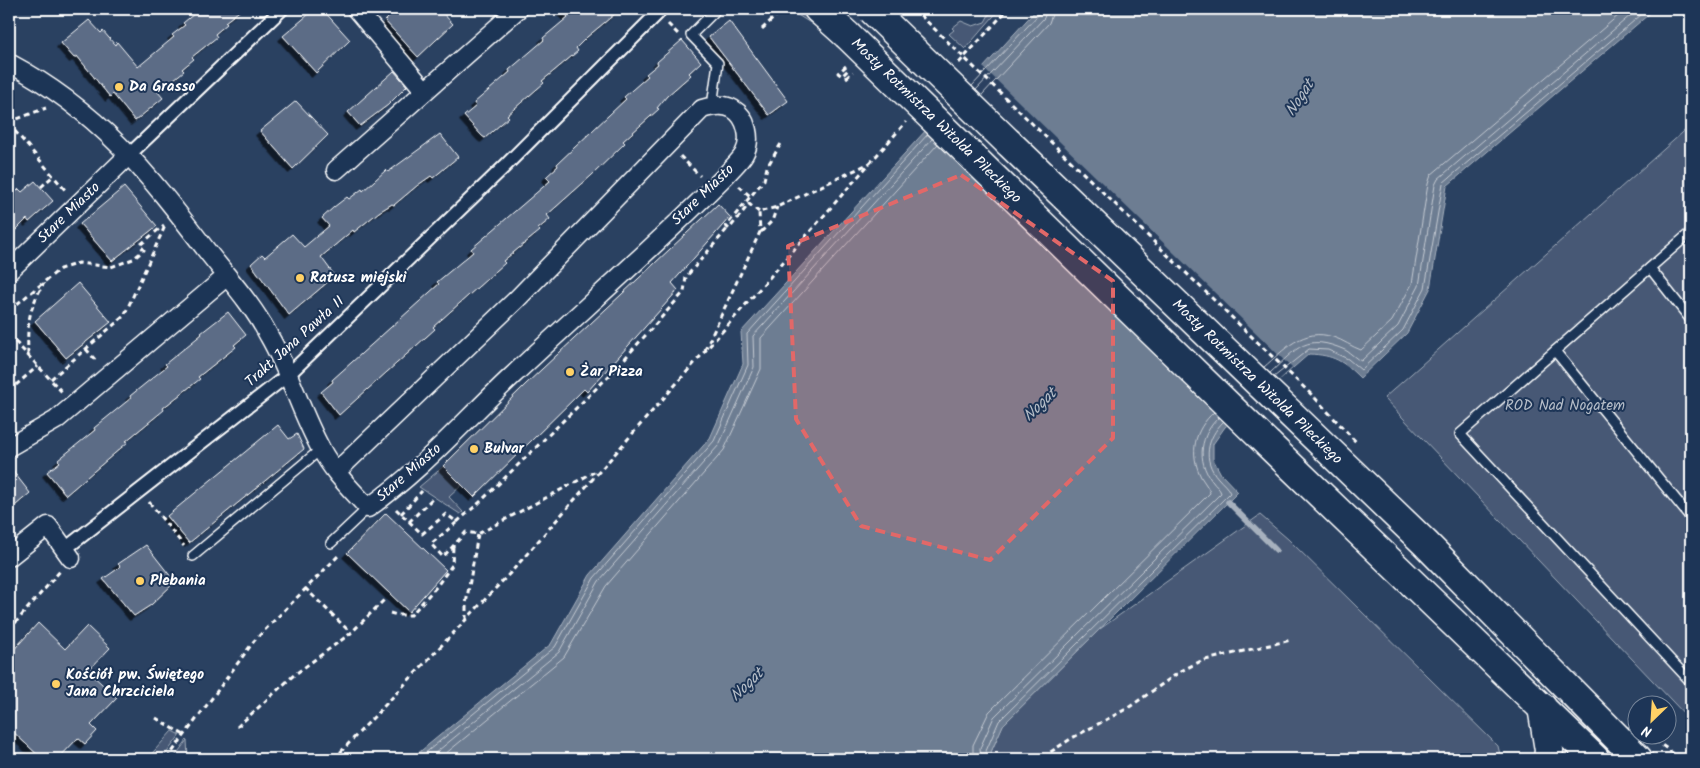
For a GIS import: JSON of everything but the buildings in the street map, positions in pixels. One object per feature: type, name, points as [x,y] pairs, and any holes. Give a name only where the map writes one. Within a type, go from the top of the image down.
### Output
[{"type":"main road","name":"Mosty Rotmistrza Witolda Pileckiego","points":[[818,9],[1595,759]]},
{"type":"main road","name":"Mosty Rotmistrza Witolda Pileckiego","points":[[871,10],[1425,543],[1638,759]]},
{"type":"main road","points":[[1542,708],[1549,750],[1548,759]]},
{"type":"street","name":"Stare Miasto","points":[[9,271],[282,9]]},
{"type":"street","points":[[356,9],[425,91]]},
{"type":"street","points":[[336,170],[518,9]]},
{"type":"street","name":"Trakt Jana Pawła II","points":[[68,553],[140,491],[289,374],[505,166],[658,13]]},
{"type":"street","name":"Stare Miasto","points":[[9,63],[52,88],[68,100],[130,154],[161,190],[260,319],[289,374],[321,449],[336,472],[368,508],[405,480],[505,382],[713,189],[744,153],[749,140],[741,117],[732,108],[712,106]]},
{"type":"street","points":[[336,472],[517,299],[702,109],[712,106]]},
{"type":"street","points":[[9,447],[56,420],[227,276]]},
{"type":"street","points":[[9,557],[48,526],[68,553]]},
{"type":"lane","points":[[712,106],[718,63],[691,34],[714,12]]},
{"type":"lane","points":[[1691,232],[1460,434],[1691,682]]},
{"type":"lane","points":[[1650,268],[1691,320]]},
{"type":"lane","points":[[1555,352],[1691,518]]},
{"type":"lane","points":[[193,556],[321,449]]},
{"type":"lane","points":[[331,543],[368,508]]},
{"type":"path","points":[[762,29],[783,9]]},
{"type":"path","points":[[914,9],[1315,398]]},
{"type":"path","points":[[68,100],[9,123],[78,205]]},
{"type":"path","points":[[334,759],[466,621],[872,162],[898,130]]},
{"type":"path","points":[[728,228],[726,226],[764,180],[767,166],[782,142]]},
{"type":"path","points":[[668,144],[713,189]]},
{"type":"path","points":[[759,212],[777,207],[872,162]]},
{"type":"path","points":[[41,187],[53,176]]},
{"type":"path","points":[[601,468],[478,534],[466,532],[443,557],[431,544],[457,522],[611,374],[684,292],[686,277],[749,204],[759,212],[760,232]]},
{"type":"path","points":[[703,354],[760,232],[772,221],[777,207]]},
{"type":"path","points":[[17,304],[60,269],[79,263],[111,267],[133,259],[144,250],[140,245],[168,221],[159,234],[124,316],[50,379]]},
{"type":"path","points":[[28,355],[27,326],[32,305],[46,280]]},
{"type":"path","points":[[9,334],[69,399]]},
{"type":"path","points":[[86,349],[104,369]]},
{"type":"path","points":[[9,391],[38,366]]},
{"type":"path","points":[[140,491],[193,556]]},
{"type":"path","points":[[422,492],[400,513],[422,534],[446,514],[457,522]]},
{"type":"path","points":[[409,522],[432,499]]},
{"type":"path","points":[[466,621],[466,604],[478,534]]},
{"type":"path","points":[[390,613],[411,615],[437,586],[452,565],[453,546]]},
{"type":"path","points":[[9,630],[68,553]]},
{"type":"path","points":[[167,759],[254,640],[340,553]]},
{"type":"path","points":[[306,588],[351,633]]},
{"type":"path","points":[[237,727],[294,675],[351,633],[386,598]]},
{"type":"path","points":[[1045,759],[1049,753],[1072,738],[1128,708],[1181,671],[1201,661],[1290,640]]},
{"type":"path","points":[[156,718],[184,736]]},
{"type":"path","points":[[1663,746],[1674,754],[1691,758]]},
{"type":"path","points":[[9,751],[16,759]]},
{"type":"highlighted area","points":[[961,175],[1113,281],[1113,438],[990,560],[861,526],[796,419],[788,246]]},
{"type":"green space","points":[[788,9],[803,9],[828,34]]},
{"type":"green space","points":[[992,9],[1000,9],[965,49],[949,34],[954,30],[952,28],[961,21],[973,26],[985,22]]},
{"type":"green space","name":"ROD Nad Nogatem","points":[[1691,125],[1691,721],[1678,707],[1678,696],[1667,696],[1384,398]]},
{"type":"green space","points":[[444,466],[462,485],[449,497],[463,512],[460,514],[419,487]]},
{"type":"green space","points":[[1260,515],[1288,539],[1498,746],[1501,759],[992,759],[991,752],[1003,725],[1100,629]]},
{"type":"green space","points":[[172,731],[180,735],[162,759],[147,759]]},
{"type":"green space","points":[[187,740],[188,759],[173,759]]},
{"type":"water","name":"Nogat","points":[[1037,9],[1655,9],[1447,186],[1430,289],[1407,333],[1360,378],[1338,360],[1309,354],[1225,427],[1213,444],[1213,459],[1221,474],[1238,492],[1003,725],[991,752],[992,759],[411,759],[551,644],[590,575],[710,438],[743,364],[741,332]]},
{"type":"pier","points":[[981,65],[1292,368],[1228,427],[922,129]]},
{"type":"waterway","points":[[1228,502],[1276,550]]},
{"type":"place","name":"Da Grasso","points":[[119,87]]},
{"type":"place","name":"Ratusz miejski","points":[[300,278]]},
{"type":"place","name":"Żar Pizza","points":[[570,372]]},
{"type":"place","name":"Bulvar","points":[[474,449]]},
{"type":"place","name":"Plebania","points":[[140,581]]},
{"type":"place","name":"Kościół pw. Świętego Jana Chrzciciela","points":[[56,684]]}]
